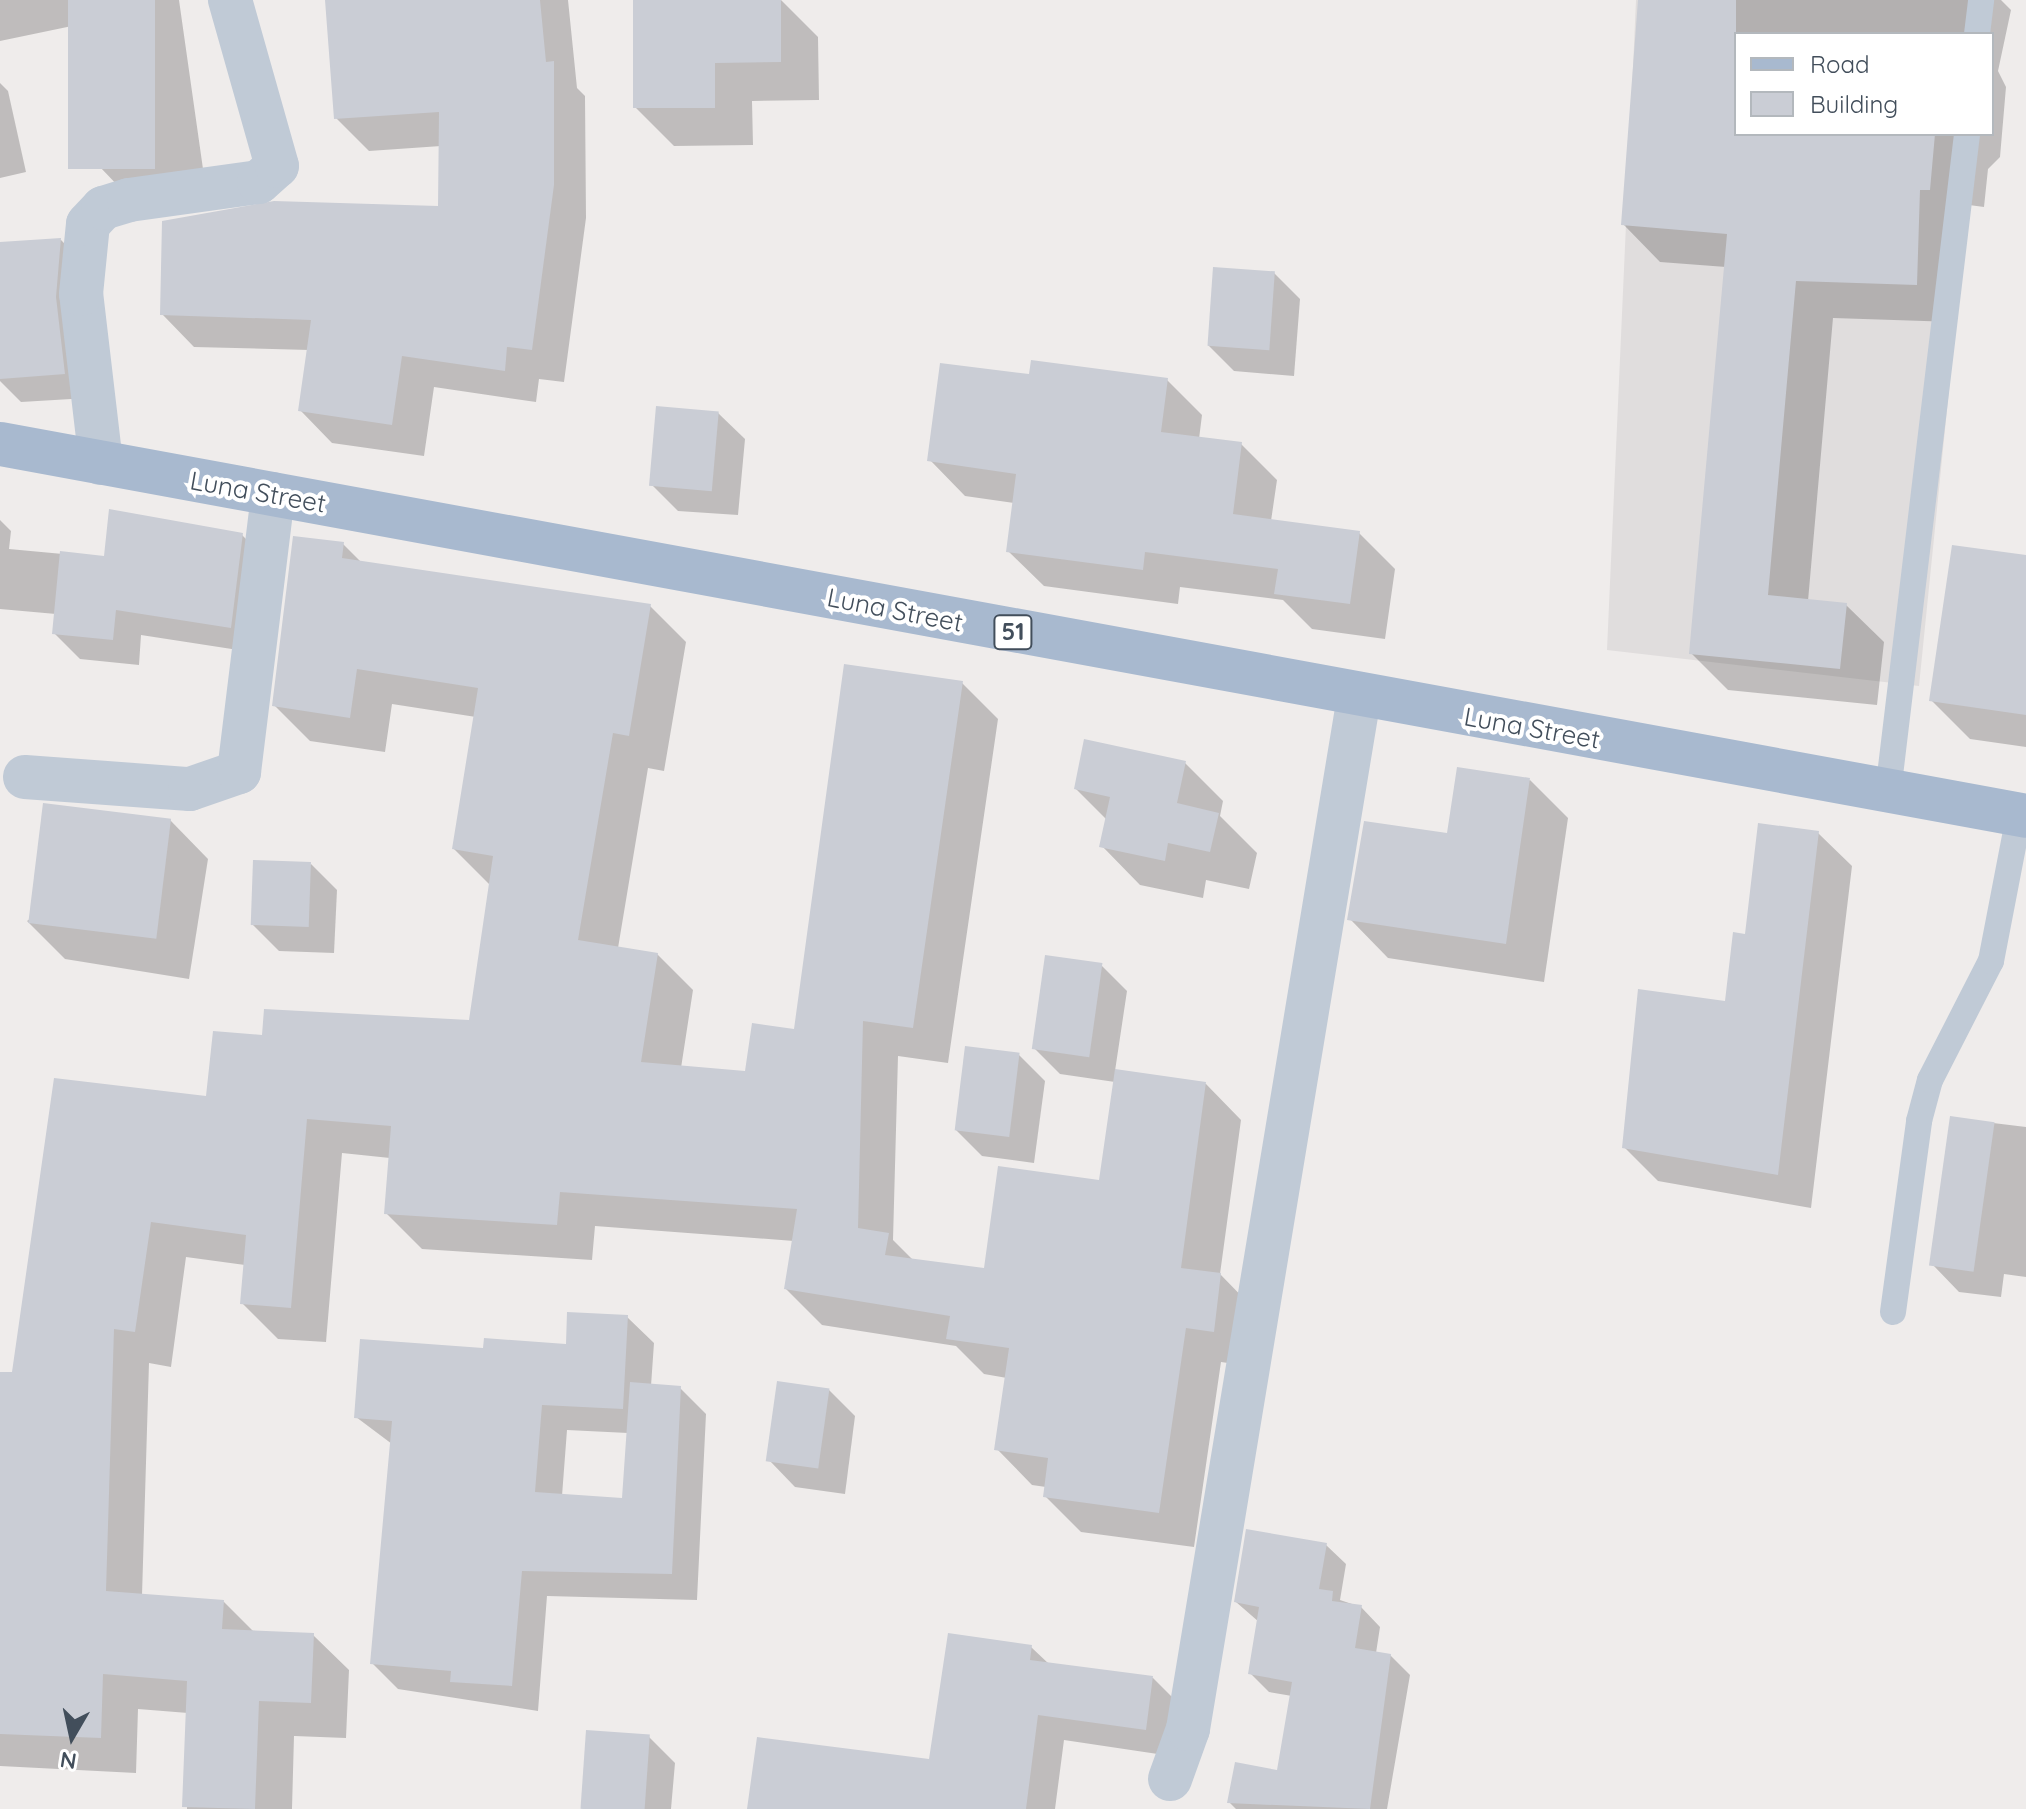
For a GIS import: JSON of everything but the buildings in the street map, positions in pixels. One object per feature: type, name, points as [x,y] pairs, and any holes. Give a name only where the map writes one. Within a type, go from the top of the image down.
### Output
[{"type":"main road","name":"Luna Street","points":[[0,444],[1359,697],[2023,815]]},
{"type":"street","points":[[101,463],[81,294],[88,224],[103,208],[129,200],[259,182],[277,166],[230,0]]},
{"type":"street","points":[[25,777],[190,789],[239,772],[273,494]]},
{"type":"street","points":[[1170,1779],[1188,1729],[1359,697]]},
{"type":"lane","points":[[1977,32],[1981,0]]},
{"type":"lane","points":[[1888,792],[1967,136]]},
{"type":"lane","points":[[1893,1312],[1919,1121],[1930,1080],[1991,961],[2023,815]]},
{"type":"shaded area","points":[[1636,0],[1988,0],[1985,32],[1734,32],[1734,136],[1975,136],[1919,686],[1607,650]]}]
